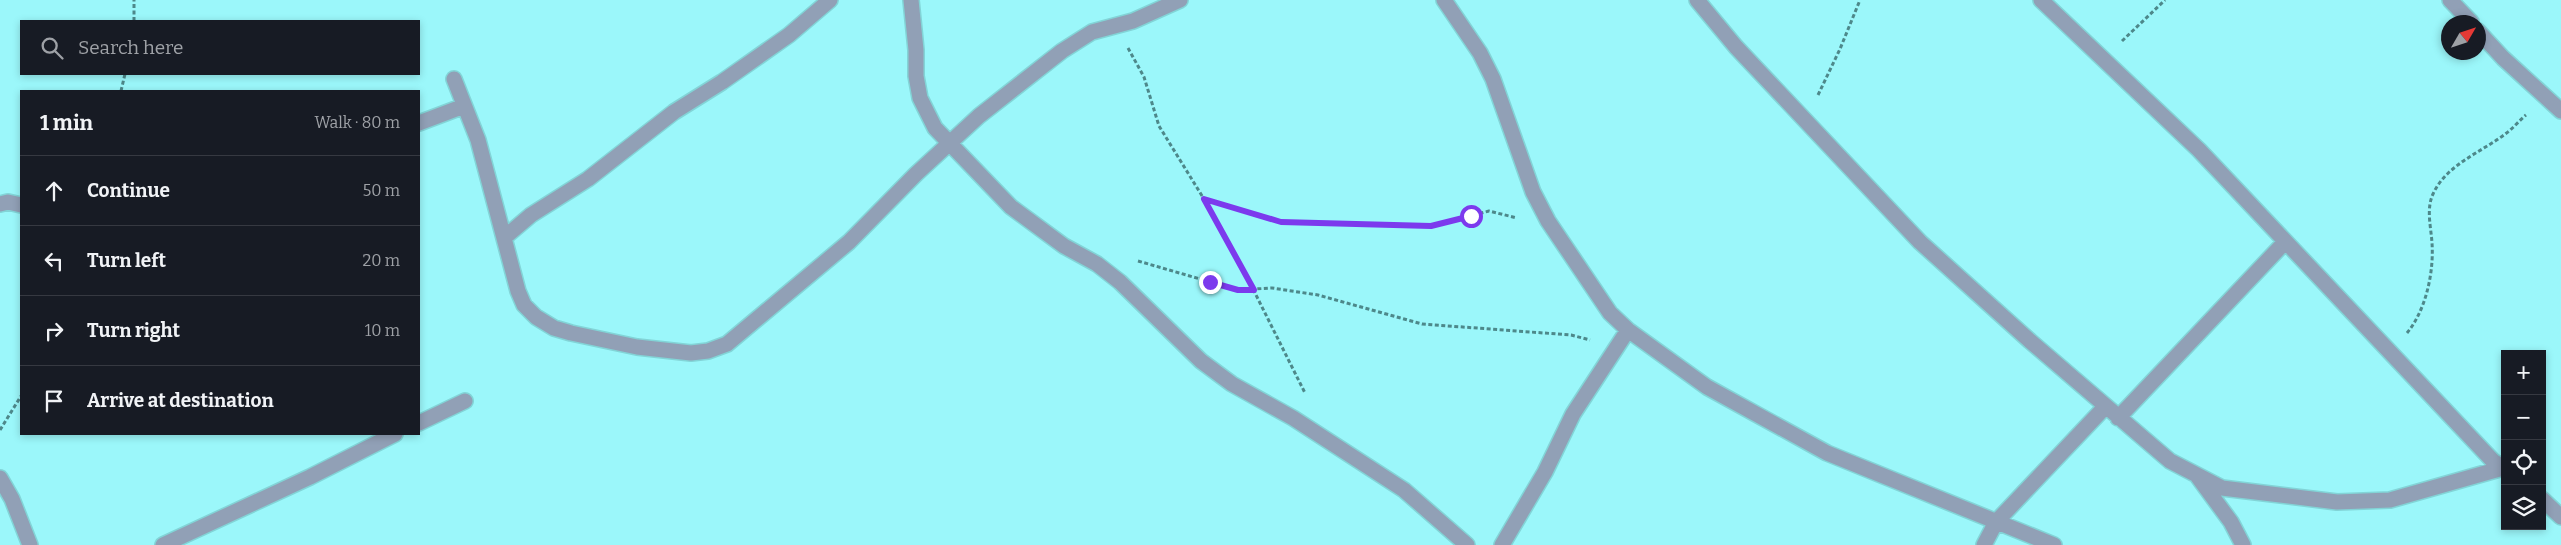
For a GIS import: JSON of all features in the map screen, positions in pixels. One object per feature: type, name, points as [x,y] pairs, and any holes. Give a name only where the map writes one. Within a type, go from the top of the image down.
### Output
[{"type":"street","points":[[911,0],[916,50],[916,76],[920,98],[935,128],[1010,207],[1064,246],[1097,264],[1120,282],[1201,361],[1232,384],[1293,418],[1404,490],[1467,545]]},
{"type":"street","points":[[454,79],[478,140],[506,237],[518,292],[524,305],[536,317],[554,328],[637,347],[691,353],[708,351],[727,344],[757,322],[849,242],[916,174],[979,116],[1062,51],[1092,32],[1133,21],[1180,0]]},
{"type":"street","points":[[1444,0],[1480,53],[1493,79],[1533,192],[1555,232],[1610,313],[1628,330],[1707,387],[1827,453],[2054,545]]},
{"type":"street","points":[[1697,0],[1736,47],[1920,242],[2105,407],[2170,461],[2222,488],[2337,502],[2390,500],[2501,470]]},
{"type":"street","points":[[2041,0],[2199,150],[2399,363],[2501,466]]},
{"type":"street","points":[[2450,0],[2464,15]]},
{"type":"street","points":[[506,237],[530,215],[588,180],[674,112],[730,77],[788,35],[828,1]]},
{"type":"street","points":[[2486,39],[2561,111]]},
{"type":"street","points":[[420,123],[464,106]]},
{"type":"street","points":[[0,204],[8,202],[20,205]]},
{"type":"street","points":[[2118,418],[2285,242]]},
{"type":"street","points":[[1502,545],[1545,472],[1573,414],[1628,330]]},
{"type":"street","points":[[420,423],[465,401]]},
{"type":"street","points":[[1984,545],[1996,522],[2105,407]]},
{"type":"street","points":[[163,545],[310,477],[393,435]]},
{"type":"street","points":[[2195,474],[2231,522],[2243,545]]},
{"type":"street","points":[[0,478],[12,499],[30,545]]},
{"type":"street","points":[[2546,503],[2561,516]]},
{"type":"path","points":[[134,0],[134,20]]},
{"type":"path","points":[[1805,120],[1840,49],[1860,0]]},
{"type":"path","points":[[2100,58],[2136,29],[2165,0]]},
{"type":"path","points":[[1115,26],[1144,77],[1159,126],[1204,199],[1254,290],[1306,396]]},
{"type":"path","points":[[121,90],[126,75]]},
{"type":"path","points":[[2399,363],[2402,340],[2418,315],[2429,279],[2432,261],[2429,210],[2433,194],[2446,175],[2509,131],[2542,94]]},
{"type":"path","points":[[1204,199],[1281,222],[1431,226],[1489,211],[1518,218],[1555,232]]},
{"type":"path","points":[[1132,257],[1140,262],[1238,290],[1272,288],[1318,295],[1422,324],[1571,335],[1617,347]]},
{"type":"path","points":[[0,430],[20,398]]},
{"type":"route","points":[[1210,282],[1238,290],[1254,290],[1204,199],[1281,222],[1431,226],[1471,216]]}]
